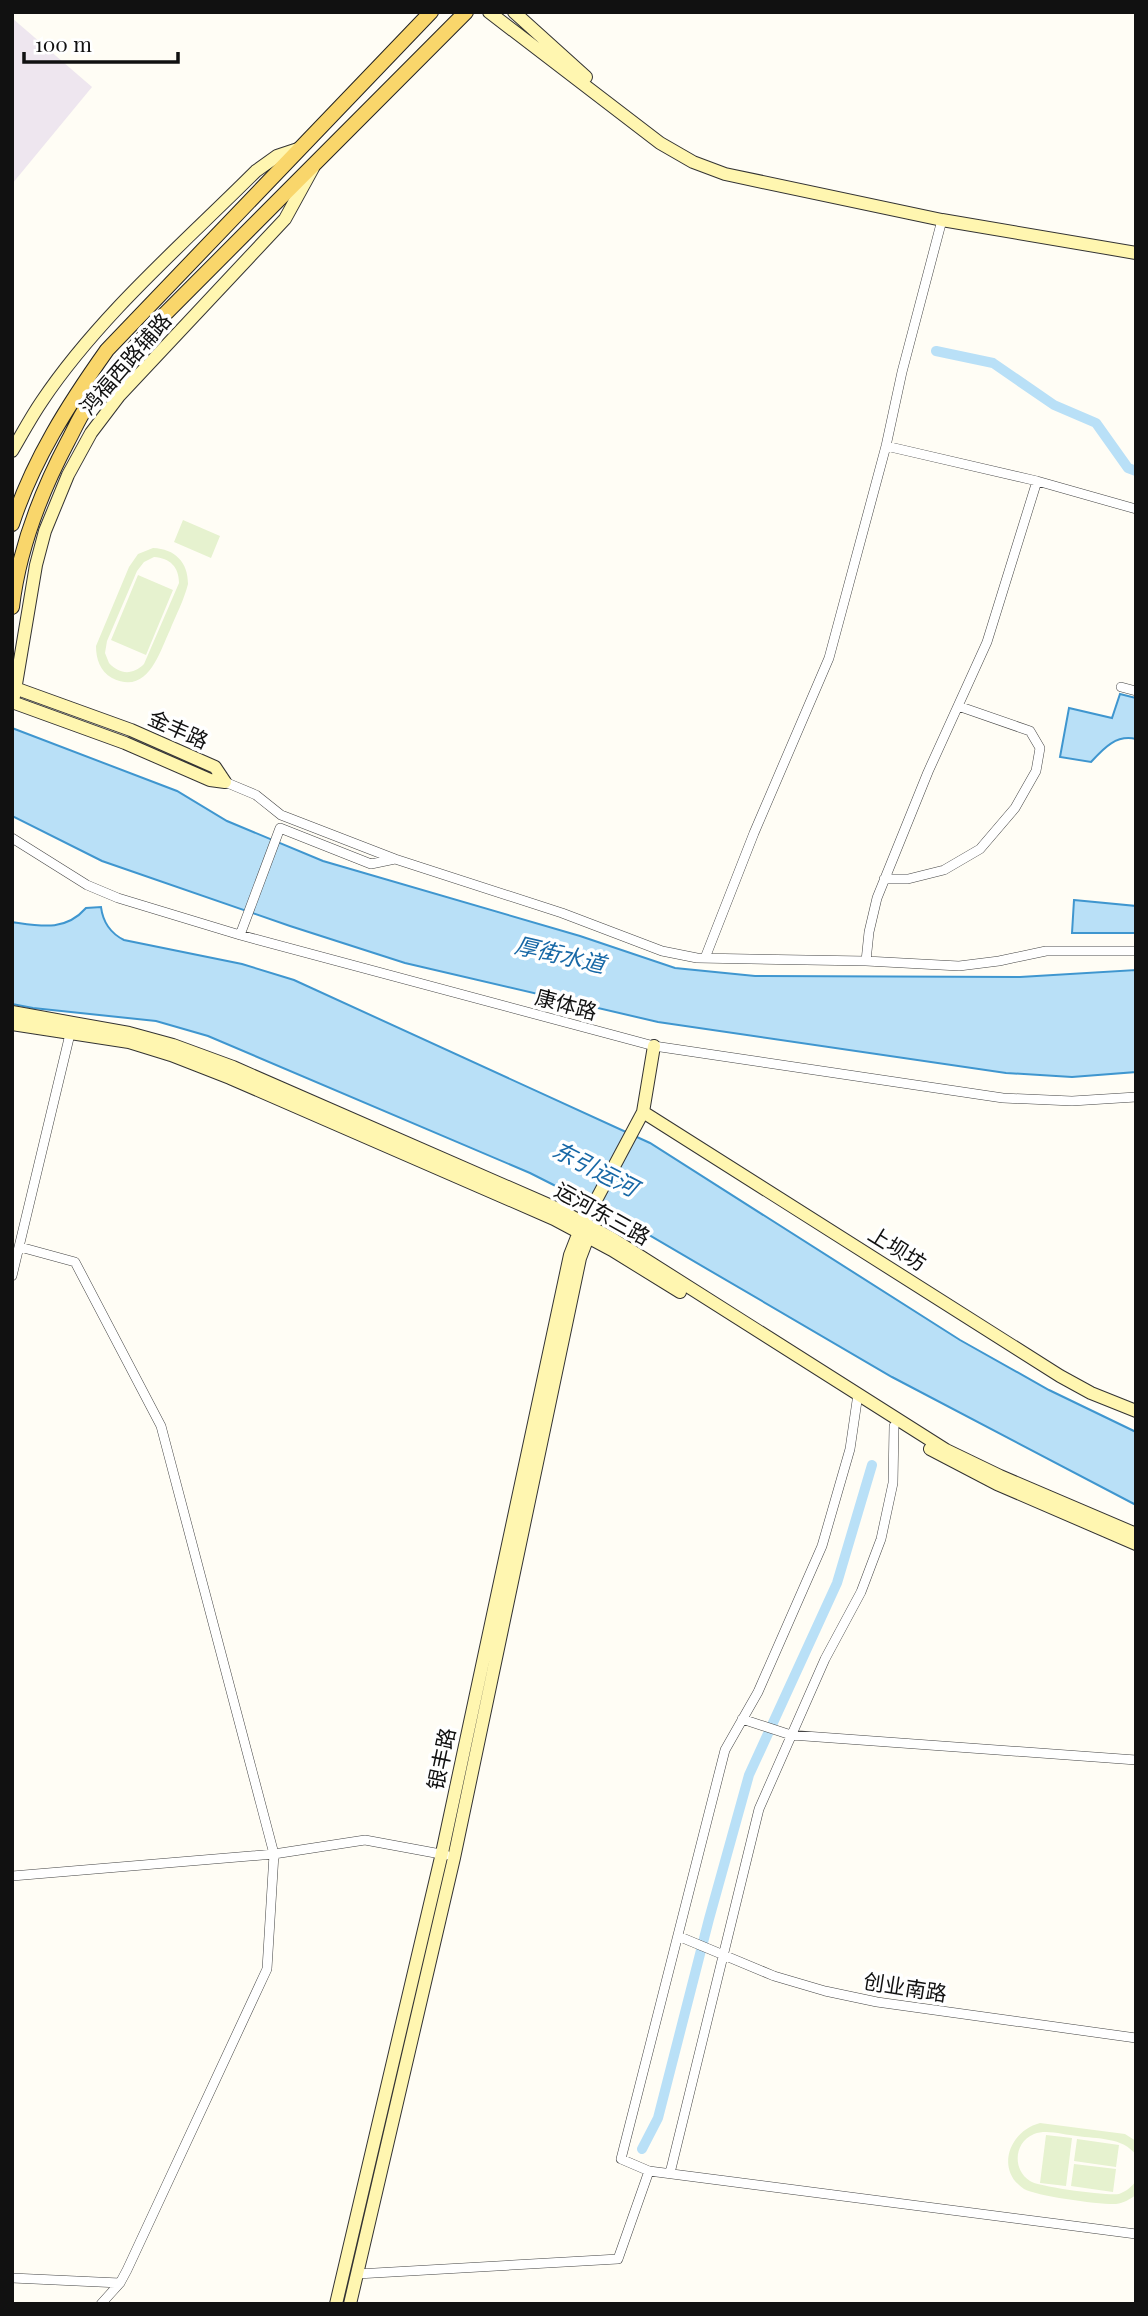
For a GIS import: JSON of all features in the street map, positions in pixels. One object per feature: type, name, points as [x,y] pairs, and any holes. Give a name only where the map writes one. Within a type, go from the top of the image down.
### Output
[{"type":"main road","points":[[404,41],[416,12]]},
{"type":"main road","points":[[12,524],[36,463],[70,402],[107,350],[431,12]]},
{"type":"main road","points":[[12,607],[22,554],[53,469],[85,410],[123,360],[162,317],[466,12]]},
{"type":"street","points":[[489,12],[660,143],[693,162],[725,174],[942,220],[1136,253]]},
{"type":"street","points":[[514,12],[660,143]]},
{"type":"street","name":"鸿福西路辅路","points":[[12,451],[41,401],[85,344],[119,308],[256,171],[276,156],[302,148]]},
{"type":"street","name":"鸿福西路辅路","points":[[13,702],[36,565],[45,531],[68,475],[91,433],[119,396],[285,219],[314,166]]},
{"type":"street","points":[[705,958],[754,833],[829,658],[886,446],[902,372],[942,220]]},
{"type":"street","points":[[886,446],[1037,481],[1136,509]]},
{"type":"street","points":[[866,961],[877,898],[928,772],[987,642],[1037,481]]},
{"type":"street","points":[[1121,687],[1136,691]]},
{"type":"street","name":"金丰路","points":[[14,688],[155,740],[215,767],[225,782]]},
{"type":"street","name":"金丰路","points":[[13,702],[125,743],[210,780],[225,782]]},
{"type":"street","points":[[884,879],[908,879],[944,870],[980,849],[1015,808],[1036,771],[1040,748],[1030,731],[958,706]]},
{"type":"street","points":[[225,782],[256,794],[281,815],[395,859],[562,913],[662,951],[705,958],[959,966],[1046,951],[1136,951]]},
{"type":"street","points":[[240,935],[280,828],[371,864],[395,859]]},
{"type":"street","name":"康体路","points":[[12,838],[102,893],[240,935],[653,1046],[1015,1099],[1072,1101],[1136,1097]]},
{"type":"street","name":"运河东三路","points":[[12,1012],[117,1030],[173,1045],[233,1067],[548,1205],[584,1231],[946,1450],[1136,1534]]},
{"type":"street","name":"运河东三路","points":[[12,1024],[129,1042],[206,1069],[584,1231]]},
{"type":"street","points":[[12,1276],[70,1034]]},
{"type":"street","name":"银丰路","points":[[351,2304],[584,1231],[643,1112],[653,1046]]},
{"type":"street","name":"上坝坊","points":[[643,1112],[1060,1376],[1090,1393],[1136,1411]]},
{"type":"street","points":[[20,1247],[75,1262],[161,1426],[274,1854],[267,1969],[120,2283],[101,2304]]},
{"type":"street","points":[[857,1398],[850,1449],[822,1546],[758,1692],[724,1750],[621,2159],[649,2171],[1136,2234]]},
{"type":"street","name":"运河东三路","points":[[857,1398],[943,1458],[1136,1544]]},
{"type":"street","points":[[670,2174],[759,1809],[825,1659],[861,1592],[881,1539],[893,1483],[894,1426]]},
{"type":"street","points":[[742,1719],[791,1735],[1136,1760]]},
{"type":"street","points":[[12,1876],[274,1854],[365,1840],[448,1856]]},
{"type":"street","name":"银丰路","points":[[337,2304],[448,1856]]},
{"type":"street","name":"创业南路","points":[[678,1936],[774,1976],[877,2002],[1136,2038]]},
{"type":"street","points":[[358,2274],[618,2259],[649,2171]]},
{"type":"street","points":[[12,2278],[120,2283]]},
{"type":"shaded area","points":[[12,18],[92,87],[12,184]]},
{"type":"green space","points":[[183,520],[220,536],[211,558],[174,542]]},
{"type":"green space","points":[[153,548],[174,554],[186,569],[188,584],[156,660],[143,677],[124,682],[104,672],[98,660],[96,646],[129,567],[138,554]],"holes":[[[154,557],[169,561],[175,568],[179,583],[144,664],[131,672],[122,671],[109,663],[105,653],[107,641],[137,571],[144,562]]]},
{"type":"green space","points":[[138,575],[173,590],[146,655],[111,640]]},
{"type":"green space","points":[[1040,2123],[1125,2134],[1136,2141],[1136,2155],[1124,2145],[1109,2140],[1044,2132],[1034,2134],[1022,2143],[1018,2156],[1020,2170],[1030,2181],[1059,2188],[1119,2194],[1136,2181],[1136,2195],[1122,2203],[1109,2204],[1055,2197],[1024,2189],[1010,2172],[1010,2152],[1020,2134]]},
{"type":"green space","points":[[1046,2135],[1072,2138],[1066,2186],[1040,2183]]},
{"type":"green space","points":[[1077,2139],[1119,2145],[1116,2167],[1074,2161]]},
{"type":"green space","points":[[1074,2164],[1116,2169],[1113,2192],[1071,2186]]},
{"type":"water","points":[[1120,694],[1136,698],[1136,739],[1116,741],[1091,762],[1060,757],[1069,708],[1112,718]]},
{"type":"water","name":"厚街水道","points":[[12,728],[177,791],[227,821],[323,861],[580,936],[675,968],[755,976],[1020,977],[1136,970],[1136,1072],[1072,1077],[1006,1073],[658,1022],[405,963],[102,861],[12,816]]},
{"type":"water","points":[[1074,900],[1136,906],[1136,933],[1072,933]]},
{"type":"water","name":"东引运河","points":[[101,907],[108,927],[124,940],[242,964],[294,980],[650,1143],[960,1340],[1049,1390],[1136,1432],[1136,1505],[892,1377],[625,1221],[530,1173],[208,1036],[156,1021],[12,1004],[12,922],[52,926],[70,921],[86,908]]},
{"type":"waterway","points":[[936,351],[993,363],[1054,405],[1096,423],[1128,468],[1136,471]]},
{"type":"waterway","points":[[642,2149],[658,2118],[749,1775],[837,1583],[872,1465]]}]
